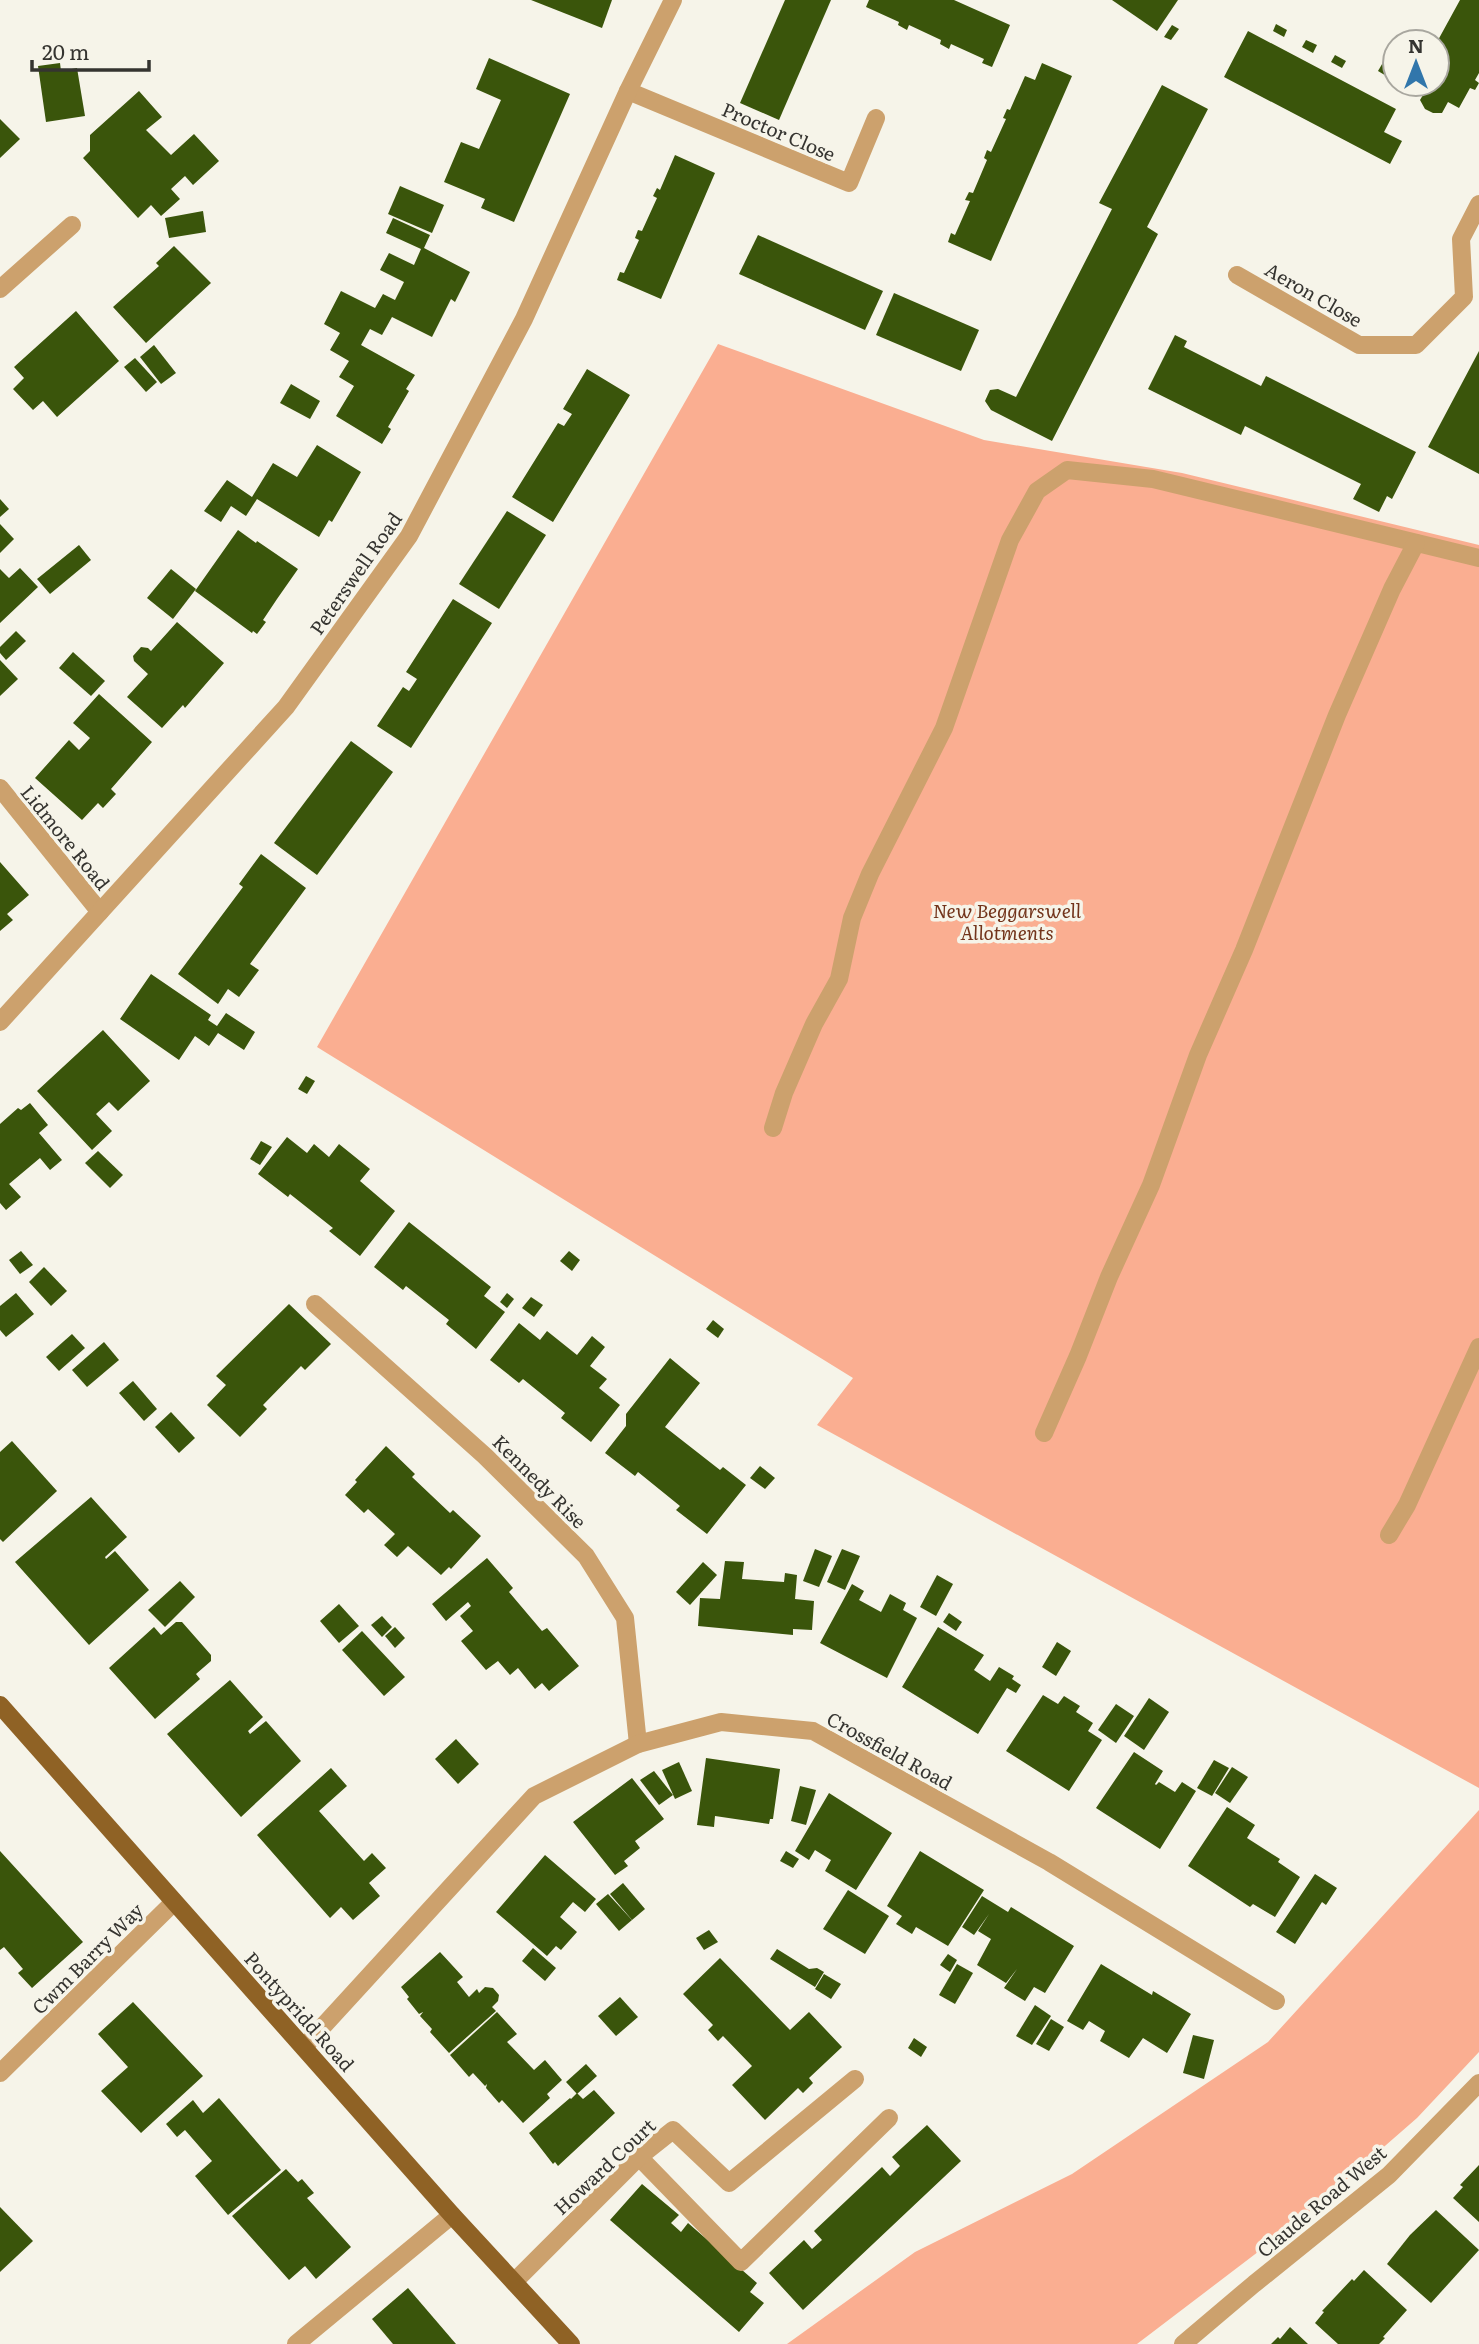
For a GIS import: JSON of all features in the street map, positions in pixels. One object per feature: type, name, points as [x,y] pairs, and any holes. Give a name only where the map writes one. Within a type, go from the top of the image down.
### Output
[{"type":"main road","name":"Pontypridd Road","points":[[0,1705],[452,2215],[571,2344]]},
{"type":"street","name":"Peterswell Road","points":[[0,1023],[286,707],[409,536],[524,319],[628,91],[673,0]]},
{"type":"street","name":"Proctor Close","points":[[628,91],[849,183],[876,118]]},
{"type":"street","points":[[1479,204],[1461,239],[1479,249]]},
{"type":"street","points":[[0,289],[72,225]]},
{"type":"street","name":"Aeron Close","points":[[1237,275],[1359,345],[1416,345],[1464,297],[1461,239]]},
{"type":"street","points":[[773,1128],[784,1093],[814,1024],[839,979],[852,918],[870,874],[944,728],[1010,540],[1037,491],[1067,470],[1153,479],[1479,558]]},
{"type":"street","points":[[1044,1433],[1079,1356],[1109,1277],[1151,1185],[1198,1055],[1244,950],[1337,715],[1392,589],[1416,542]]},
{"type":"street","name":"Lidmore Road","points":[[0,788],[100,912]]},
{"type":"street","name":"Kennedy Rise","points":[[315,1304],[485,1456],[586,1556],[625,1618],[638,1744]]},
{"type":"street","points":[[1389,1535],[1407,1505],[1479,1347]]},
{"type":"street","name":"Crossfield Road","points":[[304,2048],[534,1796],[638,1744],[721,1722],[813,1731],[1049,1862],[1276,2001]]},
{"type":"street","name":"Cwm Barry Way","points":[[0,2073],[174,1902]]},
{"type":"street","name":"Howard Court","points":[[514,2283],[639,2157],[673,2130],[729,2183],[855,2079]]},
{"type":"street","name":"Claude Road West","points":[[1183,2344],[1389,2175],[1479,2083]]},
{"type":"street","points":[[639,2157],[741,2262],[889,2118]]},
{"type":"street","points":[[296,2344],[452,2215]]},
{"type":"green space","name":"New Beggarswell Allotments","points":[[718,344],[984,440],[1182,473],[1479,545],[1479,1788],[817,1425],[853,1378],[317,1047]]},
{"type":"green space","points":[[1479,1810],[1479,2052],[1417,2118],[1300,2220],[1137,2344],[787,2344],[915,2252],[1072,2174],[1268,2042]]},
{"type":"building","points":[[531,0],[612,0],[602,28]]},
{"type":"building","points":[[785,0],[831,0],[779,120],[740,103]]},
{"type":"building","points":[[869,0],[954,0],[1010,25],[992,67],[982,63],[984,59],[951,44],[949,49],[940,44],[941,40],[909,25],[907,30],[898,25],[899,22],[866,7]]},
{"type":"building","points":[[1112,0],[1178,0],[1157,31]]},
{"type":"building","points":[[1460,0],[1479,0],[1479,73],[1475,80],[1479,83],[1475,90],[1470,88],[1459,108],[1448,102],[1442,113],[1433,113],[1425,109],[1421,98],[1451,98],[1451,28],[1445,28]]},
{"type":"building","points":[[1276,24],[1287,30],[1284,37],[1273,31]]},
{"type":"building","points":[[1172,25],[1179,29],[1171,40],[1164,37]]},
{"type":"building","points":[[1248,31],[1396,109],[1384,132],[1402,141],[1390,164],[1224,77]]},
{"type":"building","points":[[1306,40],[1317,45],[1313,53],[1302,47]]},
{"type":"building","points":[[1335,55],[1346,61],[1342,68],[1331,62]]},
{"type":"building","points":[[489,58],[570,94],[514,222],[481,208],[485,199],[444,182],[461,142],[479,149],[501,100],[476,89]]},
{"type":"building","points":[[60,63],[61,71],[77,68],[85,116],[46,122],[38,66]]},
{"type":"building","points":[[1042,63],[1072,76],[991,261],[948,242],[951,233],[955,235],[970,201],[965,200],[969,192],[973,193],[987,160],[984,158],[987,150],[991,152],[1006,119],[1003,118],[1007,109],[1010,110],[1025,76],[1035,80]]},
{"type":"building","points":[[1162,85],[1208,109],[1147,227],[1158,234],[1052,441],[991,410],[985,401],[990,390],[998,389],[1016,397],[1112,209],[1099,203]]},
{"type":"building","points":[[139,91],[162,117],[146,130],[171,155],[194,134],[219,161],[193,185],[185,176],[171,189],[180,199],[161,216],[151,205],[138,218],[83,158],[90,151],[90,135]]},
{"type":"building","points":[[0,119],[20,139],[0,158]]},
{"type":"building","points":[[675,155],[715,173],[661,299],[617,280],[620,272],[624,273],[639,240],[635,238],[638,230],[642,231],[657,198],[653,196],[657,188],[660,190]]},
{"type":"building","points":[[400,186],[444,205],[432,233],[388,214]]},
{"type":"building","points":[[203,211],[206,232],[169,238],[165,218]]},
{"type":"building","points":[[393,218],[430,235],[424,248],[470,272],[455,302],[451,299],[432,337],[392,317],[382,335],[370,329],[361,345],[415,375],[382,444],[336,416],[354,386],[339,377],[349,361],[330,350],[340,333],[324,324],[341,291],[375,308],[383,294],[395,300],[404,282],[380,270],[389,253],[414,265],[421,249],[386,233]]},
{"type":"building","points":[[758,235],[883,291],[865,330],[739,274]]},
{"type":"building","points":[[174,246],[211,283],[146,343],[113,307],[159,266],[156,263]]},
{"type":"building","points":[[894,293],[979,330],[961,371],[876,335]]},
{"type":"building","points":[[76,311],[119,361],[57,417],[43,401],[33,410],[13,389],[24,378],[14,367]]},
{"type":"building","points":[[1175,335],[1187,341],[1184,347],[1261,386],[1266,376],[1416,452],[1392,499],[1387,496],[1379,512],[1353,499],[1361,484],[1245,426],[1241,435],[1148,389]]},
{"type":"building","points":[[154,345],[176,373],[161,384],[140,357]]},
{"type":"building","points":[[1479,351],[1479,474],[1428,447]]},
{"type":"building","points":[[135,358],[157,382],[146,392],[124,367]]},
{"type":"building","points":[[587,369],[630,395],[553,522],[512,497],[558,423],[564,426],[572,414],[563,409]]},
{"type":"building","points":[[291,384],[320,401],[310,419],[280,403]]},
{"type":"building","points":[[317,445],[361,472],[332,522],[329,520],[319,537],[257,499],[246,516],[231,506],[221,522],[204,511],[227,480],[252,497],[273,463],[297,477]]},
{"type":"building","points":[[0,499],[9,509],[0,517]]},
{"type":"building","points":[[507,511],[546,535],[499,609],[459,584]]},
{"type":"building","points":[[0,524],[14,539],[0,553]]},
{"type":"building","points":[[238,530],[298,569],[263,620],[266,622],[257,634],[195,591]]},
{"type":"building","points":[[79,545],[91,560],[50,594],[37,579]]},
{"type":"building","points":[[20,568],[38,587],[0,623],[0,569],[9,578]]},
{"type":"building","points":[[171,569],[196,589],[173,619],[147,598]]},
{"type":"building","points":[[453,599],[492,623],[411,748],[377,726],[403,687],[409,691],[417,679],[406,672]]},
{"type":"building","points":[[177,622],[224,663],[185,708],[183,705],[162,728],[127,697],[148,674],[134,661],[133,656],[141,647],[151,651]]},
{"type":"building","points":[[16,631],[26,641],[6,660],[0,653],[0,647]]},
{"type":"building","points":[[73,652],[105,681],[91,696],[59,668]]},
{"type":"building","points":[[0,660],[18,679],[0,696]]},
{"type":"building","points":[[99,694],[152,742],[111,789],[116,794],[103,808],[98,803],[82,820],[35,778],[69,740],[79,750],[90,738],[73,723]]},
{"type":"building","points":[[351,741],[393,772],[317,875],[274,843]]},
{"type":"building","points":[[261,854],[306,888],[250,964],[259,970],[239,997],[228,989],[218,1004],[178,974],[243,887],[239,884]]},
{"type":"building","points":[[0,862],[29,895],[7,914],[13,920],[0,931]]},
{"type":"building","points":[[151,974],[211,1015],[208,1020],[217,1026],[226,1013],[255,1032],[244,1050],[218,1033],[209,1046],[195,1036],[179,1060],[120,1019]]},
{"type":"building","points":[[103,1030],[150,1081],[118,1111],[109,1102],[96,1114],[112,1131],[92,1150],[37,1091]]},
{"type":"building","points":[[306,1076],[315,1081],[307,1094],[298,1089]]},
{"type":"building","points":[[30,1103],[48,1125],[39,1133],[62,1160],[50,1170],[40,1158],[9,1184],[21,1197],[6,1210],[0,1203],[0,1124],[18,1108],[21,1110]]},
{"type":"building","points":[[287,1137],[307,1153],[314,1144],[329,1157],[339,1144],[370,1169],[360,1181],[395,1211],[360,1256],[329,1231],[333,1228],[290,1194],[288,1197],[258,1174]]},
{"type":"building","points":[[261,1141],[272,1147],[260,1165],[250,1159]]},
{"type":"building","points":[[98,1151],[123,1175],[110,1188],[85,1163]]},
{"type":"building","points":[[409,1222],[491,1287],[484,1296],[505,1312],[476,1349],[446,1324],[449,1320],[406,1286],[403,1290],[374,1267]]},
{"type":"building","points":[[21,1251],[33,1265],[20,1274],[9,1260]]},
{"type":"building","points":[[569,1251],[580,1260],[572,1271],[560,1261]]},
{"type":"building","points":[[44,1267],[67,1291],[51,1306],[29,1282]]},
{"type":"building","points":[[16,1293],[34,1314],[6,1337],[0,1330],[0,1306]]},
{"type":"building","points":[[507,1293],[514,1299],[507,1308],[500,1302]]},
{"type":"building","points":[[531,1297],[543,1305],[534,1317],[522,1308]]},
{"type":"building","points":[[289,1304],[331,1344],[305,1370],[301,1366],[263,1405],[267,1409],[240,1437],[207,1405],[226,1385],[216,1376]]},
{"type":"building","points":[[713,1320],[724,1329],[718,1338],[706,1329]]},
{"type":"building","points":[[519,1323],[540,1340],[547,1331],[577,1355],[592,1336],[605,1347],[590,1366],[607,1379],[599,1388],[620,1405],[591,1442],[561,1418],[565,1413],[523,1379],[519,1383],[490,1360]]},
{"type":"building","points":[[72,1334],[85,1348],[59,1371],[46,1357]]},
{"type":"building","points":[[104,1342],[119,1360],[87,1387],[72,1370]]},
{"type":"building","points":[[670,1358],[700,1383],[665,1427],[720,1470],[723,1467],[746,1485],[707,1534],[676,1510],[680,1506],[638,1472],[635,1476],[605,1453],[626,1426],[626,1414]]},
{"type":"building","points":[[133,1381],[157,1409],[144,1421],[119,1393]]},
{"type":"building","points":[[171,1412],[195,1438],[179,1453],[155,1427]]},
{"type":"building","points":[[12,1441],[57,1491],[3,1542],[0,1539],[0,1452]]},
{"type":"building","points":[[386,1446],[415,1474],[412,1477],[450,1513],[453,1510],[481,1536],[451,1569],[449,1567],[441,1575],[408,1546],[397,1557],[384,1545],[395,1534],[368,1509],[364,1513],[345,1495]]},
{"type":"building","points":[[760,1466],[775,1478],[765,1489],[750,1478]]},
{"type":"building","points":[[91,1497],[127,1537],[105,1557],[106,1559],[115,1551],[149,1590],[89,1645],[15,1562]]},
{"type":"building","points":[[815,1549],[832,1556],[819,1587],[803,1581]]},
{"type":"building","points":[[842,1549],[860,1556],[845,1590],[827,1582]]},
{"type":"building","points":[[487,1558],[513,1588],[509,1592],[542,1631],[547,1628],[579,1666],[549,1691],[542,1683],[535,1689],[518,1668],[510,1675],[498,1661],[486,1670],[461,1641],[473,1631],[460,1616],[471,1606],[468,1602],[446,1621],[432,1604]]},
{"type":"building","points":[[725,1561],[744,1562],[742,1579],[784,1582],[785,1573],[797,1575],[795,1599],[814,1601],[812,1630],[793,1629],[793,1635],[698,1626],[700,1598],[720,1599]]},
{"type":"building","points":[[703,1562],[717,1575],[690,1605],[676,1592]]},
{"type":"building","points":[[937,1575],[953,1584],[936,1616],[920,1607]]},
{"type":"building","points":[[180,1581],[195,1597],[165,1627],[148,1610]]},
{"type":"building","points":[[852,1584],[864,1591],[859,1600],[881,1612],[890,1594],[906,1603],[903,1610],[917,1618],[887,1678],[820,1643]]},
{"type":"building","points":[[339,1604],[359,1626],[339,1643],[320,1621]]},
{"type":"building","points":[[949,1613],[962,1622],[956,1631],[943,1622]]},
{"type":"building","points":[[382,1616],[392,1627],[382,1637],[371,1625]]},
{"type":"building","points":[[176,1622],[182,1622],[211,1655],[211,1661],[196,1674],[200,1679],[155,1719],[109,1668],[154,1627],[161,1635]]},
{"type":"building","points":[[395,1627],[405,1638],[395,1648],[385,1636]]},
{"type":"building","points":[[938,1627],[984,1655],[974,1670],[990,1681],[999,1667],[1014,1676],[1012,1679],[1021,1685],[1016,1693],[1007,1688],[978,1734],[902,1687]]},
{"type":"building","points":[[362,1631],[405,1677],[384,1696],[342,1650]]},
{"type":"building","points":[[1057,1642],[1071,1651],[1056,1676],[1042,1667]]},
{"type":"building","points":[[230,1680],[263,1717],[248,1731],[250,1734],[266,1721],[301,1761],[241,1817],[167,1734]]},
{"type":"building","points":[[1043,1695],[1058,1704],[1064,1696],[1080,1706],[1076,1712],[1093,1723],[1088,1731],[1102,1740],[1069,1791],[1006,1751]]},
{"type":"building","points":[[1149,1698],[1169,1712],[1144,1750],[1124,1736]]},
{"type":"building","points":[[1116,1704],[1134,1716],[1116,1743],[1098,1730]]},
{"type":"building","points":[[456,1739],[479,1764],[458,1784],[435,1759]]},
{"type":"building","points":[[1134,1752],[1163,1771],[1156,1785],[1159,1782],[1175,1792],[1182,1782],[1196,1791],[1160,1849],[1096,1808]]},
{"type":"building","points":[[706,1758],[780,1769],[773,1819],[770,1819],[769,1824],[715,1816],[714,1827],[697,1825]]},
{"type":"building","points":[[1214,1760],[1229,1768],[1212,1796],[1197,1788]]},
{"type":"building","points":[[679,1762],[692,1791],[675,1799],[662,1770]]},
{"type":"building","points":[[1232,1767],[1248,1777],[1230,1803],[1215,1793]]},
{"type":"building","points":[[331,1768],[347,1786],[319,1811],[364,1861],[372,1853],[386,1868],[369,1883],[380,1896],[353,1920],[341,1907],[330,1918],[257,1835]]},
{"type":"building","points":[[654,1771],[673,1795],[659,1805],[640,1780]]},
{"type":"building","points":[[632,1778],[664,1819],[635,1841],[640,1848],[624,1861],[628,1866],[615,1875],[573,1822]]},
{"type":"building","points":[[800,1786],[816,1790],[806,1825],[791,1821]]},
{"type":"building","points":[[829,1793],[892,1833],[856,1890],[825,1871],[831,1860],[815,1850],[809,1860],[795,1851]]},
{"type":"building","points":[[1227,1807],[1255,1825],[1247,1838],[1280,1859],[1278,1862],[1300,1877],[1275,1917],[1253,1904],[1250,1907],[1188,1866]]},
{"type":"building","points":[[0,1851],[83,1942],[32,1988],[18,1973],[23,1969],[4,1947],[0,1950]]},
{"type":"building","points":[[786,1851],[799,1859],[793,1868],[780,1861]]},
{"type":"building","points":[[920,1851],[984,1890],[948,1946],[916,1927],[912,1934],[896,1924],[902,1916],[887,1906]]},
{"type":"building","points":[[545,1855],[596,1899],[585,1912],[573,1902],[560,1917],[577,1932],[561,1950],[556,1946],[547,1956],[496,1912]]},
{"type":"building","points":[[1315,1874],[1337,1888],[1326,1905],[1322,1902],[1295,1944],[1276,1932]]},
{"type":"building","points":[[623,1883],[645,1909],[632,1920],[610,1894]]},
{"type":"building","points":[[848,1890],[889,1916],[865,1954],[823,1929]]},
{"type":"building","points":[[608,1894],[632,1920],[619,1931],[596,1904]]},
{"type":"building","points":[[982,1896],[1008,1912],[1011,1907],[1074,1946],[1045,1993],[1034,1987],[1025,2001],[1004,1988],[1017,1969],[1006,1983],[977,1965],[991,1939],[978,1931],[989,1914],[974,1935],[962,1927]]},
{"type":"building","points":[[709,1930],[718,1942],[704,1950],[696,1938]]},
{"type":"building","points":[[533,1948],[556,1968],[545,1981],[522,1961]]},
{"type":"building","points":[[777,1949],[809,1969],[817,1968],[824,1972],[815,1987],[770,1959]]},
{"type":"building","points":[[440,1952],[463,1977],[457,1982],[469,1997],[477,1989],[479,1993],[485,1987],[493,1988],[499,1995],[498,2001],[492,2007],[496,2011],[449,2053],[430,2032],[432,2029],[420,2016],[423,2012],[419,2014],[401,1987]]},
{"type":"building","points":[[948,1954],[957,1960],[950,1972],[940,1965]]},
{"type":"building","points":[[720,1958],[790,2030],[809,2012],[842,2047],[809,2078],[813,2083],[803,2093],[798,2088],[765,2120],[732,2085],[752,2066],[723,2036],[718,2041],[708,2030],[713,2025],[683,1994]]},
{"type":"building","points":[[957,1964],[973,1973],[955,2004],[939,1995]]},
{"type":"building","points":[[1101,1964],[1152,1995],[1153,1991],[1191,2014],[1167,2053],[1143,2038],[1129,2058],[1100,2041],[1105,2031],[1089,2021],[1083,2030],[1067,2021]]},
{"type":"building","points":[[824,1974],[841,1984],[831,1999],[815,1989]]},
{"type":"building","points":[[620,1997],[638,2017],[616,2036],[598,2016]]},
{"type":"building","points":[[133,2002],[203,2076],[141,2133],[101,2091],[128,2067],[98,2034]]},
{"type":"building","points":[[1035,2005],[1051,2016],[1032,2045],[1016,2036]]},
{"type":"building","points":[[497,2012],[517,2034],[507,2042],[534,2070],[545,2060],[562,2080],[547,2094],[550,2098],[523,2123],[502,2100],[499,2103],[486,2088],[487,2084],[485,2086],[473,2073],[469,2077],[450,2055]]},
{"type":"building","points":[[1051,2019],[1064,2027],[1049,2051],[1036,2044]]},
{"type":"building","points":[[1193,2035],[1214,2040],[1204,2079],[1183,2073]]},
{"type":"building","points":[[914,2038],[927,2047],[921,2057],[908,2048]]},
{"type":"building","points":[[586,2064],[597,2076],[577,2094],[566,2082]]},
{"type":"building","points":[[594,2090],[615,2113],[558,2166],[555,2162],[553,2164],[529,2133],[577,2093],[583,2099]]},
{"type":"building","points":[[219,2098],[281,2170],[228,2215],[195,2176],[212,2161],[185,2130],[177,2137],[166,2124],[193,2100],[203,2113]]},
{"type":"building","points":[[927,2125],[961,2161],[803,2310],[769,2273],[804,2240],[812,2249],[822,2240],[814,2231],[882,2167],[890,2176],[900,2166],[892,2157]]},
{"type":"building","points":[[1479,2165],[1479,2222],[1453,2198],[1463,2187],[1460,2185]]},
{"type":"building","points":[[286,2169],[298,2182],[302,2179],[314,2193],[307,2198],[351,2247],[316,2279],[305,2266],[289,2280],[232,2216]]},
{"type":"building","points":[[642,2184],[679,2215],[671,2223],[681,2232],[688,2223],[757,2283],[750,2292],[764,2303],[739,2332],[610,2220]]},
{"type":"building","points":[[0,2207],[33,2241],[0,2272]]},
{"type":"building","points":[[1436,2210],[1479,2250],[1431,2303],[1387,2264],[1410,2235]]},
{"type":"building","points":[[1364,2270],[1407,2310],[1379,2344],[1338,2344],[1315,2323],[1324,2312],[1322,2311]]},
{"type":"building","points":[[408,2288],[456,2344],[393,2344],[372,2319]]},
{"type":"building","points":[[1290,2327],[1308,2344],[1271,2344],[1278,2337],[1280,2339]]}]
